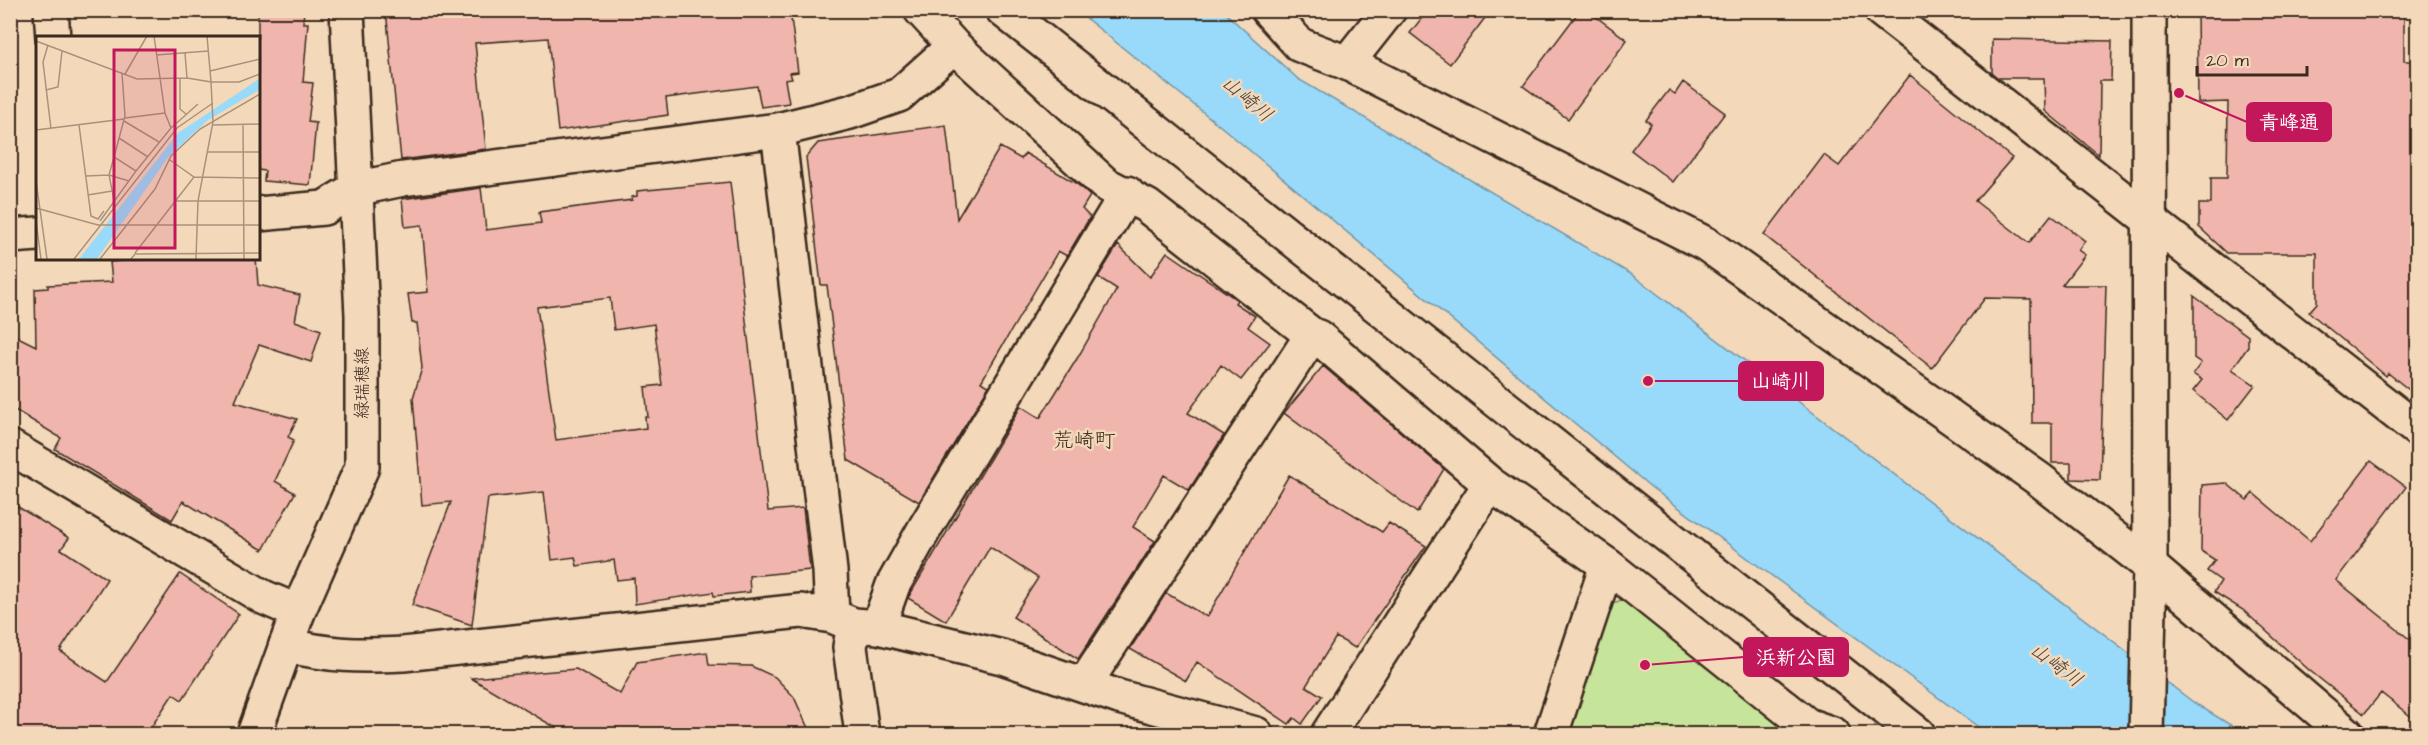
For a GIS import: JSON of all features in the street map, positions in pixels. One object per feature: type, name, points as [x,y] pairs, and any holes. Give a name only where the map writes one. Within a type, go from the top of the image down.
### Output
[{"type":"street","points":[[51,10],[53,36]]},
{"type":"street","name":"緑瑞穂線","points":[[254,735],[298,612],[362,467],[362,315],[347,10]]},
{"type":"street","points":[[921,10],[954,46],[1105,184],[1127,193],[1147,206],[1312,335],[1318,337],[1490,484],[1607,565],[1807,725],[1833,735]]},
{"type":"street","points":[[1003,10],[1918,735]]},
{"type":"street","points":[[1268,10],[1300,45],[1347,63],[1706,244],[2040,480],[2149,576],[2347,735]]},
{"type":"street","points":[[1347,63],[1389,10]]},
{"type":"street","points":[[1881,10],[2418,430]]},
{"type":"street","points":[[2146,735],[2149,576],[2149,10]]},
{"type":"street","points":[[260,214],[324,208],[355,189],[403,179],[778,130],[850,112],[899,95],[954,46]]},
{"type":"street","points":[[778,130],[830,571],[855,623]]},
{"type":"street","points":[[862,735],[850,647],[855,623],[893,585],[1127,193]]},
{"type":"street","points":[[10,236],[36,234]]},
{"type":"street","points":[[1084,685],[1312,335]]},
{"type":"street","points":[[10,447],[263,597],[298,612]]},
{"type":"street","points":[[1328,735],[1490,484]]},
{"type":"street","points":[[1551,735],[1607,565]]},
{"type":"street","points":[[286,645],[322,654],[348,657],[403,654],[801,611],[1002,657],[1084,685],[1256,735]]},
{"type":"green space","points":[[1623,599],[1780,723],[1777,734],[1559,734],[1603,608]]},
{"type":"water","name":"山崎川","points":[[1077,11],[1223,11],[1298,79],[1631,274],[2193,702],[2245,734],[1988,734],[1652,488],[1224,129]]},
{"type":"building","points":[[258,10],[304,10],[303,23],[308,23],[303,82],[313,83],[308,122],[316,123],[310,185],[264,181],[265,171],[260,170],[260,36],[258,36]]},
{"type":"building","points":[[386,10],[790,10],[798,72],[790,73],[792,79],[785,80],[789,103],[761,107],[757,86],[666,98],[668,115],[558,131],[548,38],[475,43],[486,149],[401,160]]},
{"type":"building","points":[[1428,10],[1491,10],[1450,64],[1410,33]]},
{"type":"building","points":[[1580,10],[1587,10],[1627,40],[1568,119],[1523,86]]},
{"type":"building","points":[[2197,10],[2404,10],[2404,61],[2418,61],[2418,397],[2388,373],[2386,376],[2309,312],[2317,303],[2317,253],[2227,253],[2199,227],[2199,204],[2211,204],[2211,178],[2227,178],[2228,102],[2198,103]]},
{"type":"building","points":[[1992,39],[2112,41],[2111,81],[2100,81],[2099,155],[2045,111],[2044,78],[1998,78],[1992,73]]},
{"type":"building","points":[[1910,75],[2012,158],[1975,201],[2029,243],[2051,215],[2085,241],[2078,250],[2085,255],[2062,285],[2106,285],[2100,480],[2071,479],[2071,463],[2052,463],[2052,423],[2032,423],[2031,299],[1985,298],[1932,368],[1764,235],[1824,155],[1839,166]]},
{"type":"building","points":[[1683,82],[1725,113],[1673,182],[1631,150],[1651,124],[1646,120],[1669,90],[1675,94]]},
{"type":"building","points":[[946,125],[957,219],[1000,147],[1021,159],[1025,153],[1077,184],[1090,196],[1082,209],[1090,217],[1067,256],[1058,251],[981,382],[989,386],[919,502],[848,460],[827,285],[821,285],[806,157],[818,143]]},
{"type":"building","points":[[730,182],[768,511],[803,508],[810,570],[749,576],[750,592],[714,596],[713,592],[635,604],[634,578],[617,580],[614,560],[577,566],[575,557],[552,560],[544,492],[488,498],[472,625],[412,605],[451,502],[422,505],[413,398],[422,368],[417,323],[412,323],[408,294],[428,292],[422,225],[405,227],[402,199],[481,188],[486,230],[541,223],[539,212],[632,200],[631,197],[637,196],[637,191]],"holes":[[[610,298],[614,330],[654,324],[662,385],[645,387],[648,417],[645,417],[646,428],[556,440],[537,307]]]},
{"type":"building","points":[[1118,245],[1150,277],[1167,252],[1237,300],[1235,303],[1255,316],[1248,327],[1270,343],[1241,380],[1221,365],[1188,413],[1224,435],[1189,490],[1164,475],[1133,527],[1155,541],[1078,659],[1013,617],[1038,578],[990,547],[946,621],[908,598],[1021,406],[1040,418],[1078,357],[1117,289],[1098,277]]},
{"type":"building","points":[[256,260],[258,285],[300,295],[295,321],[321,330],[311,362],[259,345],[235,402],[297,419],[288,437],[294,440],[275,481],[295,493],[263,550],[183,501],[172,520],[55,449],[61,438],[10,407],[10,333],[36,346],[35,289],[48,288],[48,285],[112,282],[110,262]]},
{"type":"building","points":[[2194,296],[2248,336],[2248,347],[2232,369],[2255,385],[2228,420],[2193,391],[2202,380],[2193,374],[2201,363],[2194,358]]},
{"type":"building","points":[[1323,366],[1444,469],[1417,513],[1284,413]]},
{"type":"building","points":[[2371,461],[2406,487],[2336,580],[2418,646],[2418,722],[2381,693],[2364,714],[2309,670],[2243,610],[2214,592],[2221,581],[2207,571],[2215,560],[2201,551],[2202,485],[2226,483],[2247,500],[2253,493],[2310,541]]},
{"type":"building","points":[[1289,475],[1382,532],[1389,523],[1426,546],[1355,648],[1336,637],[1306,686],[1322,696],[1302,724],[1294,718],[1289,724],[1197,662],[1186,681],[1130,649],[1166,593],[1207,617]]},
{"type":"building","points":[[10,502],[69,538],[61,549],[107,579],[60,651],[107,682],[180,574],[239,614],[182,700],[173,694],[146,735],[10,735]]},
{"type":"building","points":[[707,652],[709,665],[751,666],[775,677],[794,697],[811,735],[568,735],[471,678],[576,669],[620,694],[637,662]]},
{"type":"place","name":"青峰通","points":[[2179,93]]},
{"type":"place","name":"山崎川","points":[[1648,381]]},
{"type":"place","name":"浜新公園","points":[[1645,665]]},
{"type":"district","name":"荒崎町","points":[[1084,440]]}]
